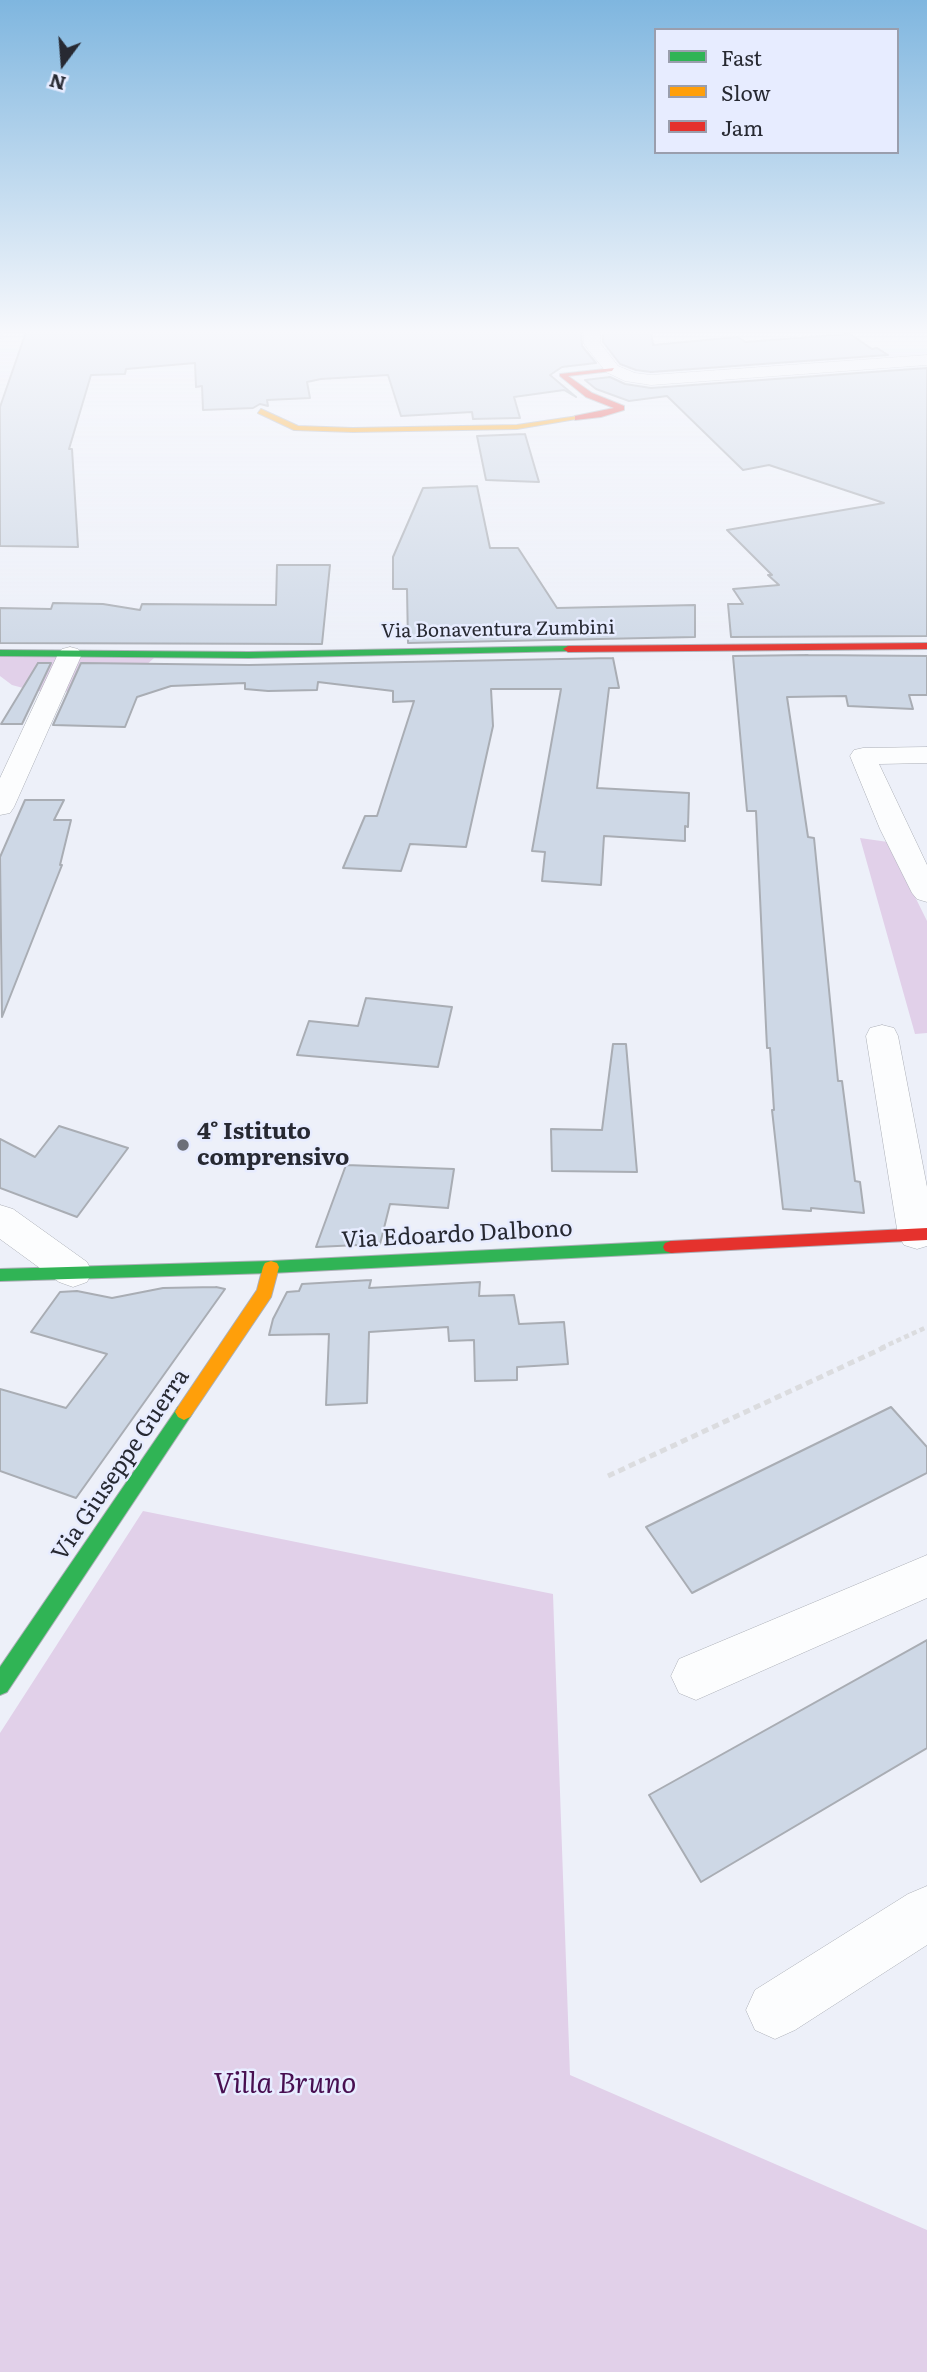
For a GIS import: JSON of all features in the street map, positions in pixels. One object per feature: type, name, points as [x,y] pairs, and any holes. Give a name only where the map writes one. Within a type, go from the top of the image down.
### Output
[{"type":"street","name":"Via Bonaventura Zumbini","points":[[0,653],[249,655],[808,645],[927,646]]},
{"type":"street","points":[[0,807],[70,654]]},
{"type":"street","points":[[927,755],[863,756],[894,829],[927,893]]},
{"type":"street","points":[[894,829],[927,829]]},
{"type":"street","points":[[881,1036],[922,1234]]},
{"type":"street","points":[[0,1219],[74,1272]]},
{"type":"street","name":"Via Edoardo Dalbono","points":[[0,1275],[271,1267],[922,1234]]},
{"type":"street","name":"Via Giuseppe Guerra","points":[[0,1685],[265,1292],[271,1267]]},
{"type":"street","points":[[696,1676],[927,1576]]},
{"type":"street","points":[[775,2010],[927,1913]]},
{"type":"path","points":[[608,1476],[927,1327]]},
{"type":"green space","points":[[0,657],[154,658],[142,669],[77,691],[61,692],[34,691],[12,685],[0,676]]},
{"type":"green space","points":[[860,838],[888,842],[927,921],[927,1033],[915,1034]]},
{"type":"green space","name":"Villa Bruno","points":[[143,1511],[553,1594],[570,2075],[927,2230],[927,2372],[0,2372],[0,1733]]},
{"type":"building","points":[[0,443],[71,443],[69,449],[72,449],[78,547],[0,546]]},
{"type":"building","points":[[478,443],[528,443],[539,482],[486,480]]},
{"type":"building","points":[[715,443],[927,443],[927,636],[731,637],[728,604],[743,604],[733,589],[779,585],[727,530],[884,503],[769,465],[743,470]]},
{"type":"building","points":[[477,486],[490,548],[518,548],[557,608],[695,605],[695,637],[408,643],[407,589],[393,589],[393,557],[423,488]]},
{"type":"building","points":[[277,565],[330,565],[322,644],[0,643],[0,608],[51,609],[53,603],[103,604],[140,610],[142,604],[276,605]]},
{"type":"building","points":[[733,656],[927,656],[927,695],[909,695],[913,709],[848,706],[846,696],[787,697],[808,837],[814,838],[838,1081],[842,1081],[855,1181],[860,1182],[864,1213],[811,1208],[811,1211],[783,1209],[772,1110],[756,811],[747,811]]},
{"type":"building","points":[[613,658],[619,688],[609,688],[597,788],[689,793],[688,827],[685,826],[685,841],[604,836],[601,885],[542,881],[545,852],[532,851],[561,689],[491,689],[493,726],[466,847],[410,844],[401,871],[343,868],[365,816],[377,816],[414,701],[393,702],[393,691],[318,682],[317,690],[245,689],[245,683],[171,686],[137,697],[125,727],[53,725],[81,663],[249,665]]},
{"type":"building","points":[[38,663],[51,663],[22,724],[1,724]]},
{"type":"building","points":[[25,800],[64,800],[54,820],[71,820],[62,865],[2,1017],[0,857]]},
{"type":"building","points":[[366,998],[452,1007],[438,1067],[297,1055],[309,1021],[358,1026]]},
{"type":"building","points":[[613,1044],[626,1044],[637,1172],[552,1171],[551,1129],[602,1130]]},
{"type":"building","points":[[59,1126],[128,1148],[77,1217],[0,1188],[0,1139],[35,1157]]},
{"type":"building","points":[[346,1165],[454,1169],[448,1208],[390,1204],[380,1244],[316,1247]]},
{"type":"building","points":[[371,1280],[369,1288],[480,1282],[479,1296],[514,1295],[519,1324],[564,1322],[568,1364],[517,1367],[517,1380],[475,1381],[474,1340],[449,1341],[448,1327],[369,1332],[367,1403],[326,1405],[329,1334],[269,1335],[273,1319],[287,1292],[299,1291],[302,1284]]},
{"type":"building","points":[[163,1288],[225,1289],[76,1498],[0,1471],[0,1389],[66,1408],[107,1354],[31,1332],[60,1292],[77,1291],[112,1298]]},
{"type":"building","points":[[891,1407],[927,1447],[927,1473],[692,1593],[646,1527]]},
{"type":"building","points":[[927,1640],[927,1748],[701,1882],[649,1795]]},
{"type":"traffic: fast","points":[[0,653],[249,655],[568,649]]},
{"type":"traffic: fast","points":[[0,1275],[271,1267],[671,1247]]},
{"type":"traffic: fast","points":[[0,1685],[184,1412]]},
{"type":"traffic: slow","points":[[184,1412],[265,1292],[271,1267]]},
{"type":"traffic: jam","points":[[568,649],[927,646]]},
{"type":"traffic: jam","points":[[671,1247],[927,1234]]},
{"type":"place","name":"4° Istituto comprensivo","points":[[183,1145]]}]
